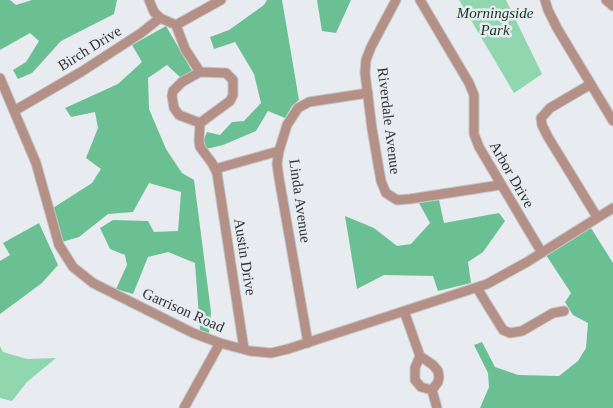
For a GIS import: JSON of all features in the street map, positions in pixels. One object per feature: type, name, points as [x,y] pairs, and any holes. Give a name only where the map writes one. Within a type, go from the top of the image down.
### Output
[{"type":"street","points":[[149,0],[154,12],[160,18],[176,25],[185,48],[200,72]]},
{"type":"street","points":[[176,25],[221,0]]},
{"type":"street","name":"Riverdale Avenue","points":[[396,0],[366,60],[368,93],[381,181],[386,193],[393,198],[410,200],[500,185]]},
{"type":"street","name":"Arbor Drive","points":[[420,0],[469,83],[474,95],[474,134],[479,147],[542,253]]},
{"type":"street","points":[[545,0],[554,22],[613,121]]},
{"type":"street","points":[[606,0],[613,6]]},
{"type":"street","name":"Birch Drive","points":[[14,110],[81,72],[141,33],[160,18]]},
{"type":"street","points":[[200,72],[226,73],[233,80],[234,88],[230,101],[200,123],[179,115],[174,108],[172,96],[176,86],[200,72]]},
{"type":"street","name":"Garrison Road","points":[[0,78],[36,163],[59,245],[73,267],[92,284],[193,333],[244,349],[271,353],[477,288],[499,278],[542,253],[613,208]]},
{"type":"street","points":[[591,84],[550,108],[541,118],[548,137],[597,218]]},
{"type":"street","name":"Linda Avenue","points":[[308,342],[278,171],[279,151],[287,125],[298,108],[309,102],[368,93]]},
{"type":"street","points":[[200,123],[200,147],[215,169],[279,151]]},
{"type":"street","name":"Austin Drive","points":[[215,169],[244,349]]},
{"type":"street","points":[[477,288],[503,330],[510,333],[522,330],[554,313],[564,311]]},
{"type":"street","points":[[404,311],[420,356],[438,371],[438,382],[432,390]]},
{"type":"street","points":[[184,408],[220,343]]},
{"type":"street","points":[[420,356],[415,368],[415,380],[421,387],[432,390]]},
{"type":"street","points":[[432,390],[437,408]]},
{"type":"green space","points":[[0,0],[10,0],[16,5],[32,0],[117,0],[114,14],[61,41],[32,73],[18,79],[13,70],[26,62],[39,41],[30,33],[0,50]]},
{"type":"green space","points":[[267,0],[282,0],[299,100],[292,106],[285,118],[268,111],[256,131],[223,145],[206,149],[203,141],[207,132],[220,135],[232,122],[244,121],[261,103],[254,74],[235,42],[214,49],[210,37],[229,30],[264,5]]},
{"type":"green space","points":[[317,0],[351,0],[336,33],[322,31]]},
{"type":"green space","name":"Morningside Park","points":[[459,0],[506,0],[542,74],[514,93]]},
{"type":"green space","points":[[166,26],[192,71],[181,78],[167,65],[148,78],[149,109],[166,149],[182,173],[194,180],[211,312],[209,333],[200,330],[195,263],[168,252],[148,257],[133,294],[116,289],[127,265],[125,255],[110,249],[100,228],[113,220],[148,221],[154,232],[178,231],[181,192],[149,183],[133,212],[108,214],[79,237],[62,242],[53,208],[92,183],[101,169],[86,158],[98,128],[95,112],[71,117],[65,108],[118,84],[142,62],[132,45]]},
{"type":"green space","points":[[439,200],[444,223],[499,213],[505,221],[483,252],[468,262],[471,283],[438,291],[433,276],[384,275],[357,289],[345,216],[374,228],[397,246],[411,244],[430,223],[419,203]]},
{"type":"green space","points":[[39,223],[58,265],[42,283],[0,314],[0,261],[10,255],[3,243]]},
{"type":"green space","points":[[591,228],[613,263],[613,408],[480,408],[489,387],[488,373],[474,345],[482,342],[495,367],[518,375],[559,376],[578,361],[586,348],[588,323],[573,315],[565,302],[571,293],[546,255]]},
{"type":"green space","points":[[0,346],[3,352],[27,359],[56,358],[27,382],[12,401],[0,398]]}]
